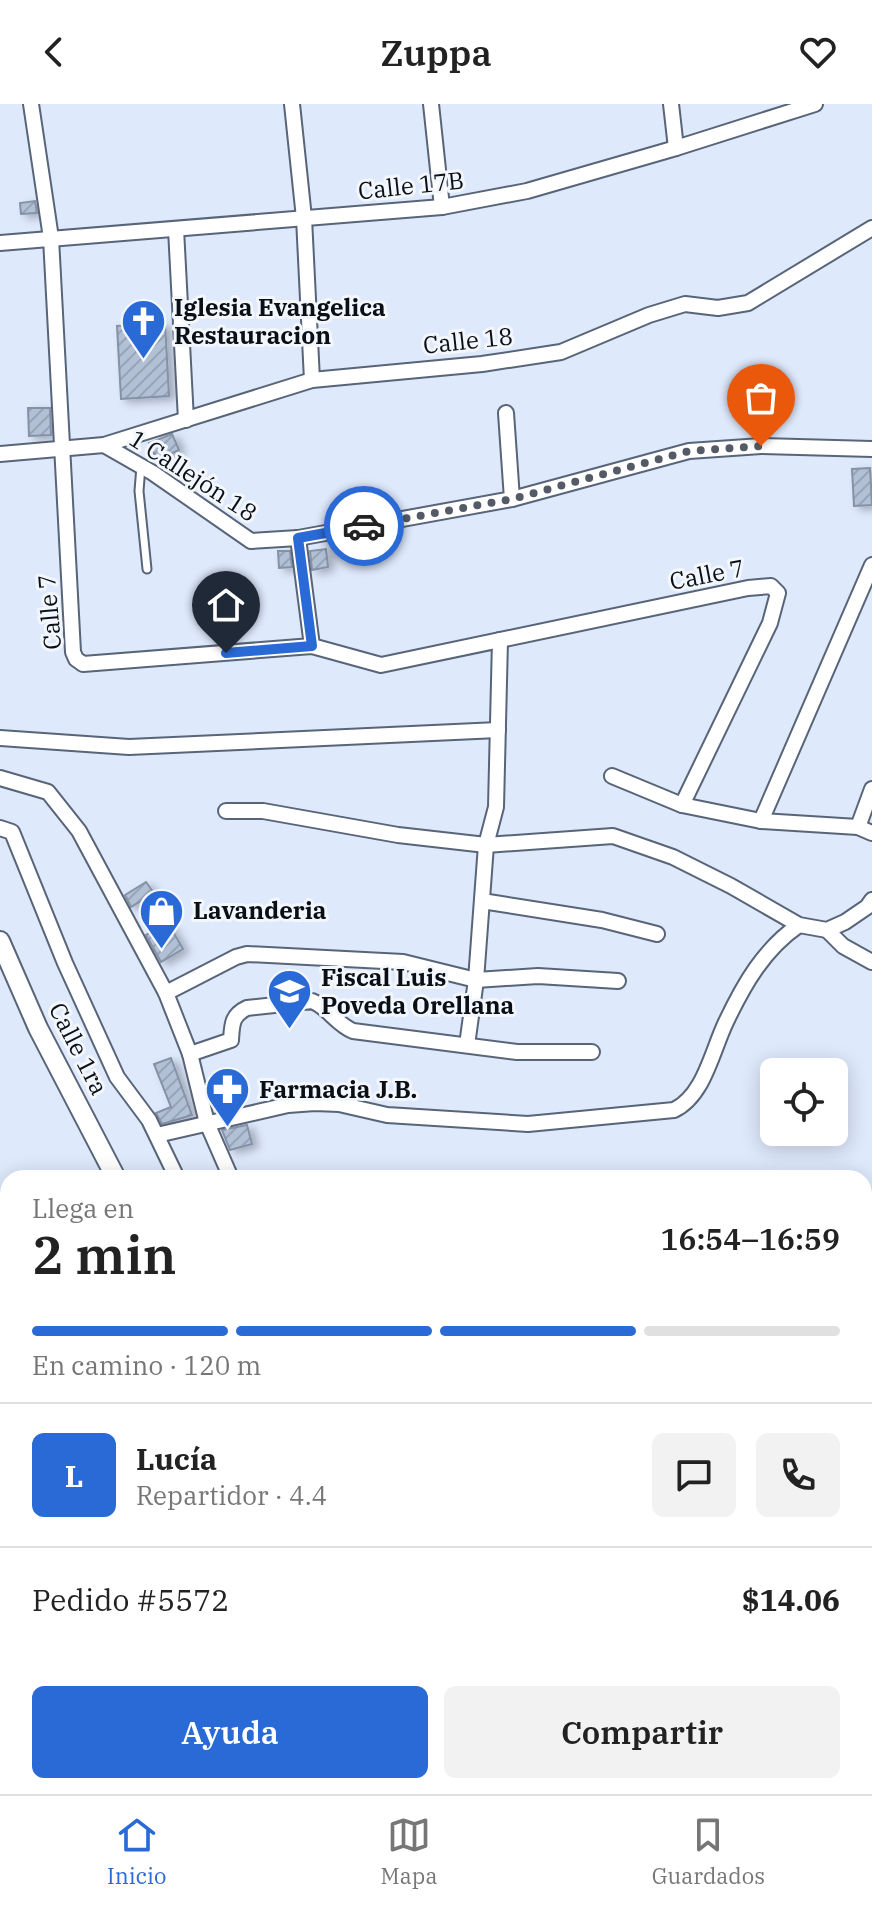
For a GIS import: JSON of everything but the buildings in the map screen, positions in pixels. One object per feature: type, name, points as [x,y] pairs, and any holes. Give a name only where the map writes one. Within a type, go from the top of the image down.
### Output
[{"type":"street","name":"Calle 7","points":[[31,104],[51,238],[73,652],[76,659],[83,664],[312,646],[381,665],[748,588],[771,586],[778,593],[770,623],[682,805]]},
{"type":"street","points":[[292,104],[304,218],[312,380]]},
{"type":"street","points":[[431,104],[442,207]]},
{"type":"street","points":[[671,104],[676,148]]},
{"type":"street","name":"Calle 17B","points":[[0,243],[442,207],[527,191],[815,104]]},
{"type":"street","name":"Calle 18","points":[[0,454],[104,445],[312,380],[482,364],[561,352],[649,315],[685,304],[718,308],[748,303],[872,228]]},
{"type":"street","points":[[176,229],[186,420]]},
{"type":"street","points":[[506,413],[512,499]]},
{"type":"street","name":"1 Callejón 18","points":[[104,445],[141,466],[251,541],[298,538],[512,499],[689,451],[761,446],[872,449]]},
{"type":"street","points":[[298,538],[312,646]]},
{"type":"street","points":[[761,821],[872,565]]},
{"type":"street","points":[[467,1045],[476,980],[486,845],[496,807],[500,640]]},
{"type":"street","points":[[0,738],[129,747],[498,730]]},
{"type":"street","points":[[612,776],[682,805],[761,821],[865,830],[872,789]]},
{"type":"street","points":[[0,778],[48,792],[79,831],[166,993],[190,1054],[207,1123],[228,1170]]},
{"type":"street","points":[[226,811],[263,811],[398,835],[486,845],[613,836],[673,857],[799,925],[827,930],[845,922],[872,900]]},
{"type":"street","points":[[0,828],[12,832],[65,963],[117,1077],[149,1120],[173,1170]]},
{"type":"street","points":[[482,901],[602,920],[657,934]]},
{"type":"street","points":[[157,1135],[288,1105],[315,1103],[339,1104],[387,1115],[528,1124],[674,1110],[686,1105],[695,1092],[747,981],[776,940],[799,925]]},
{"type":"street","points":[[827,930],[843,946],[872,962]]},
{"type":"street","name":"Calle 1ra","points":[[0,941],[38,1028],[112,1170]]},
{"type":"street","points":[[166,993],[247,954],[403,962],[476,980],[538,976],[618,981]]},
{"type":"street","points":[[190,1054],[231,1040],[233,1019],[238,1012],[247,1008],[312,1001],[321,1005],[333,1020],[353,1031],[517,1052],[592,1052]]},
{"type":"lane","points":[[141,466],[139,491],[147,569]]},
{"type":"way so far","points":[[364,526],[512,499],[689,451],[761,446]]},
{"type":"place","name":"Iglesia Evangelica Restauracion","points":[[143,361]]},
{"type":"place","name":"Lavanderia","points":[[162,950]]},
{"type":"place","name":"Fiscal Luis Poveda Orellana","points":[[290,1031]]},
{"type":"place","name":"Farmacia J.B.","points":[[228,1129]]},
{"type":"route","points":[[226,653],[312,646],[298,538],[364,526]]}]
